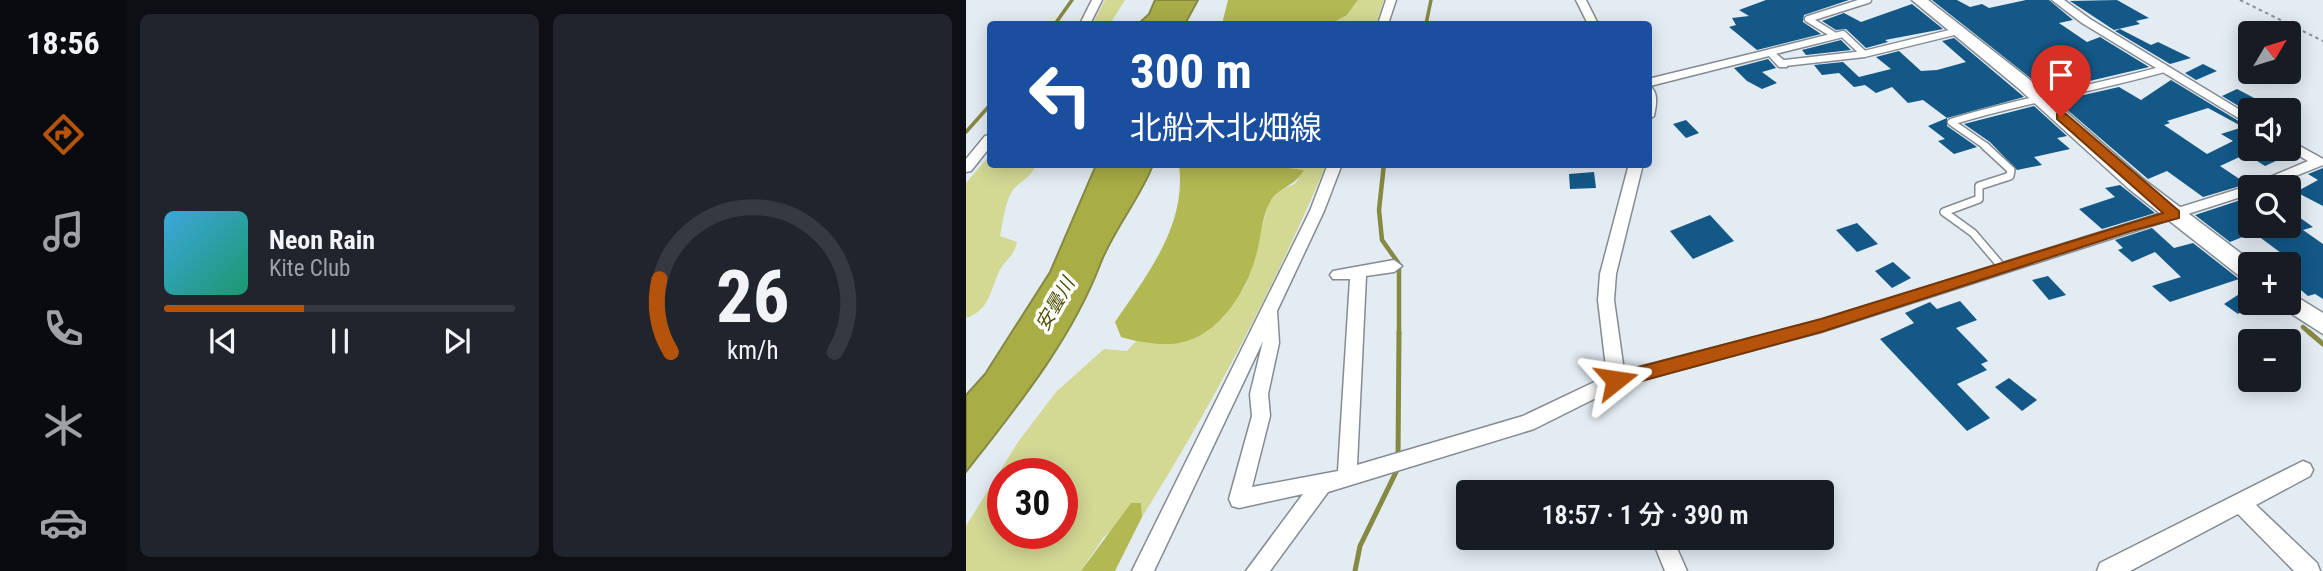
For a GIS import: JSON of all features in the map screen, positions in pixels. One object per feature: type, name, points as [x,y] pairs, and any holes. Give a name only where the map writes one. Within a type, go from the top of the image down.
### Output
[{"type":"main road","points":[[1919,0],[2044,101],[2174,215],[2238,263]]},
{"type":"main road","points":[[2301,309],[2323,325]]},
{"type":"street","points":[[1086,21],[1097,0]]},
{"type":"street","points":[[1384,21],[1391,0]]},
{"type":"street","points":[[1581,0],[1592,21]]},
{"type":"street","points":[[2057,0],[2086,21],[2238,114]]},
{"type":"street","points":[[1652,82],[1771,52],[1784,64]]},
{"type":"street","points":[[966,168],[987,143]]},
{"type":"street","points":[[2286,175],[2319,162],[2301,151]]},
{"type":"street","points":[[1143,571],[1317,211],[1333,168]]},
{"type":"street","points":[[1616,380],[1606,300],[1607,287],[1635,168]]},
{"type":"street","points":[[1269,312],[1271,343],[1259,394],[1261,416],[1239,499],[1309,484],[1322,485],[1410,460],[1527,423],[1616,380],[1821,326],[2238,193]]},
{"type":"street","points":[[1338,275],[1394,266]]},
{"type":"street","points":[[1347,476],[1358,273]]},
{"type":"street","points":[[2108,571],[2304,471]]},
{"type":"street","points":[[1257,571],[1322,485]]},
{"type":"street","points":[[2240,503],[2309,571]]},
{"type":"street","points":[[1667,550],[1676,571]]},
{"type":"lane","points":[[1834,35],[1808,19],[1868,0]]},
{"type":"lane","points":[[1784,64],[1864,54],[1958,30]]},
{"type":"lane","points":[[1771,52],[1843,34],[1864,54]]},
{"type":"lane","points":[[2003,267],[1973,233],[1944,212],[1979,199],[1979,186],[2005,179],[2010,176],[2011,170],[1979,140],[1951,122],[1993,109],[2044,101],[2164,69]]},
{"type":"path","points":[[2240,0],[2323,41]]},
{"type":"shaded area","points":[[1105,0],[1125,0],[1112,21],[1094,21]]},
{"type":"shaded area","points":[[1228,0],[1358,0],[1347,15],[1336,21],[1223,21]]},
{"type":"shaded area","points":[[1358,0],[1384,0],[1377,21],[1336,21],[1347,15]]},
{"type":"shaded area","points":[[987,158],[987,168],[1034,168],[1013,190],[1006,206],[1000,236],[1017,242],[1015,250],[1003,265],[981,309],[966,318],[966,183]]},
{"type":"shaded area","points":[[1179,168],[1304,170],[1270,202],[1257,252],[1244,286],[1218,323],[1193,339],[1179,343],[1150,343],[1121,337],[1115,322],[1162,248],[1171,229],[1180,187]]},
{"type":"shaded area","points":[[1289,168],[1325,168],[1241,344],[1142,517],[1141,503],[1103,538],[1081,571],[966,571],[966,526],[987,492],[987,549],[1078,549],[1078,458],[1008,458],[1056,392],[1104,349],[1127,351],[1136,341],[1179,343],[1223,318],[1246,285],[1269,202],[1280,190],[1295,184],[1304,170]]},
{"type":"shaded area","points":[[1131,503],[1141,503],[1142,517],[1115,571],[1081,571]]},
{"type":"water","points":[[1155,0],[1198,0],[1187,21],[1141,21],[1149,14]]},
{"type":"water","name":"安曇川","points":[[1095,168],[1152,168],[1105,252],[1088,293],[1058,347],[966,472],[966,395],[985,374],[1050,272]]},
{"type":"building","points":[[1766,0],[1849,0],[1804,15],[1803,22],[1821,34],[1757,50],[1729,27],[1736,25],[1732,18],[1749,16],[1739,10]]},
{"type":"building","points":[[1932,0],[1957,0],[1970,7],[1982,4],[1989,8],[2026,0],[2049,0],[2073,20],[2059,23],[2087,42],[2100,37],[2149,67],[2047,91]]},
{"type":"building","points":[[2117,0],[2149,18],[2136,21],[2140,24],[2114,30],[2070,1]]},
{"type":"building","points":[[1912,4],[1943,29],[1885,40],[1888,42],[1866,48],[1846,29],[1836,30],[1822,21],[1844,13],[1861,22]]},
{"type":"building","points":[[2120,29],[2151,45],[2158,42],[2191,58],[2170,64],[2115,31]]},
{"type":"building","points":[[1954,38],[2024,97],[1947,118],[1923,100],[1908,103],[1892,87],[1876,93],[1865,85],[1854,87],[1839,73],[1822,75],[1814,65],[1843,62],[1859,77],[1891,69],[1876,57],[1899,51],[1921,71],[1937,70],[1966,62],[1942,41]]},
{"type":"building","points":[[1841,40],[1851,50],[1806,55],[1802,50]]},
{"type":"building","points":[[1768,59],[1776,68],[1762,72],[1777,83],[1762,89],[1747,81],[1734,68]]},
{"type":"building","points":[[2203,64],[2217,71],[2196,80],[2185,73]]},
{"type":"building","points":[[2171,80],[2238,121],[2238,124],[2208,108],[2167,121],[2170,123],[2164,125],[2207,154],[2233,141],[2221,134],[2238,129],[2238,158],[2220,166],[2238,178],[2238,187],[2203,197],[2167,171],[2148,179],[2057,101],[2119,87],[2141,100]]},
{"type":"building","points":[[2237,89],[2254,98],[2238,98],[2238,106],[2222,96]]},
{"type":"building","points":[[2034,106],[2067,136],[2057,138],[2070,149],[2034,157],[2042,165],[2017,170],[1990,142],[1964,124]]},
{"type":"building","points":[[1947,118],[1947,126],[1977,147],[1954,154],[1938,141],[1945,139],[1928,126]]},
{"type":"building","points":[[1686,120],[1699,133],[1686,138],[1673,124]]},
{"type":"building","points":[[2257,161],[2276,161],[2265,166]]},
{"type":"building","points":[[2323,168],[2323,206],[2301,195],[2301,189],[2318,180],[2308,174]]},
{"type":"building","points":[[1594,172],[1596,188],[1570,189],[1569,174]]},
{"type":"building","points":[[2120,185],[2155,213],[2102,229],[2079,209],[2115,197],[2105,188]]},
{"type":"building","points":[[2238,201],[2240,238],[2230,242],[2195,215]]},
{"type":"building","points":[[1710,215],[1734,241],[1693,259],[1670,231]]},
{"type":"building","points":[[2301,218],[2313,227],[2303,230],[2323,244],[2323,299],[2315,294],[2308,296],[2301,290],[2301,252],[2280,252],[2261,238],[2301,238]]},
{"type":"building","points":[[1857,223],[1878,244],[1857,252],[1836,230]]},
{"type":"building","points":[[2152,228],[2174,248],[2193,243],[2238,279],[2170,302],[2152,286],[2181,277],[2155,252],[2132,262],[2118,250],[2123,248],[2115,240]]},
{"type":"building","points":[[1893,262],[1911,278],[1892,288],[1875,271]]},
{"type":"building","points":[[2048,276],[2066,295],[2049,300],[2032,280]]},
{"type":"building","points":[[2238,295],[2238,314],[2224,304]]},
{"type":"building","points":[[1960,301],[1977,320],[1956,328],[1988,361],[1981,364],[1987,370],[1957,384],[1990,418],[1967,431],[1880,339],[1914,323],[1905,313],[1930,302],[1937,309]]},
{"type":"building","points":[[2009,378],[2037,400],[2022,411],[1995,387]]},
{"type":"waterway","points":[[1057,21],[1072,0]]},
{"type":"waterway","points":[[1427,21],[1431,0]]},
{"type":"waterway","points":[[966,132],[987,108]]},
{"type":"waterway","points":[[1384,168],[1379,210],[1382,240],[1399,264],[1399,332]]},
{"type":"waterway","points":[[2303,327],[2311,334]]},
{"type":"waterway","points":[[1398,459],[1399,332]]},
{"type":"waterway","points":[[2309,332],[2323,344]]},
{"type":"waterway","points":[[1355,571],[1360,546],[1398,468]]},
{"type":"route","points":[[1616,380],[1821,326],[2128,226],[2174,215],[2113,165],[2061,117]]}]
